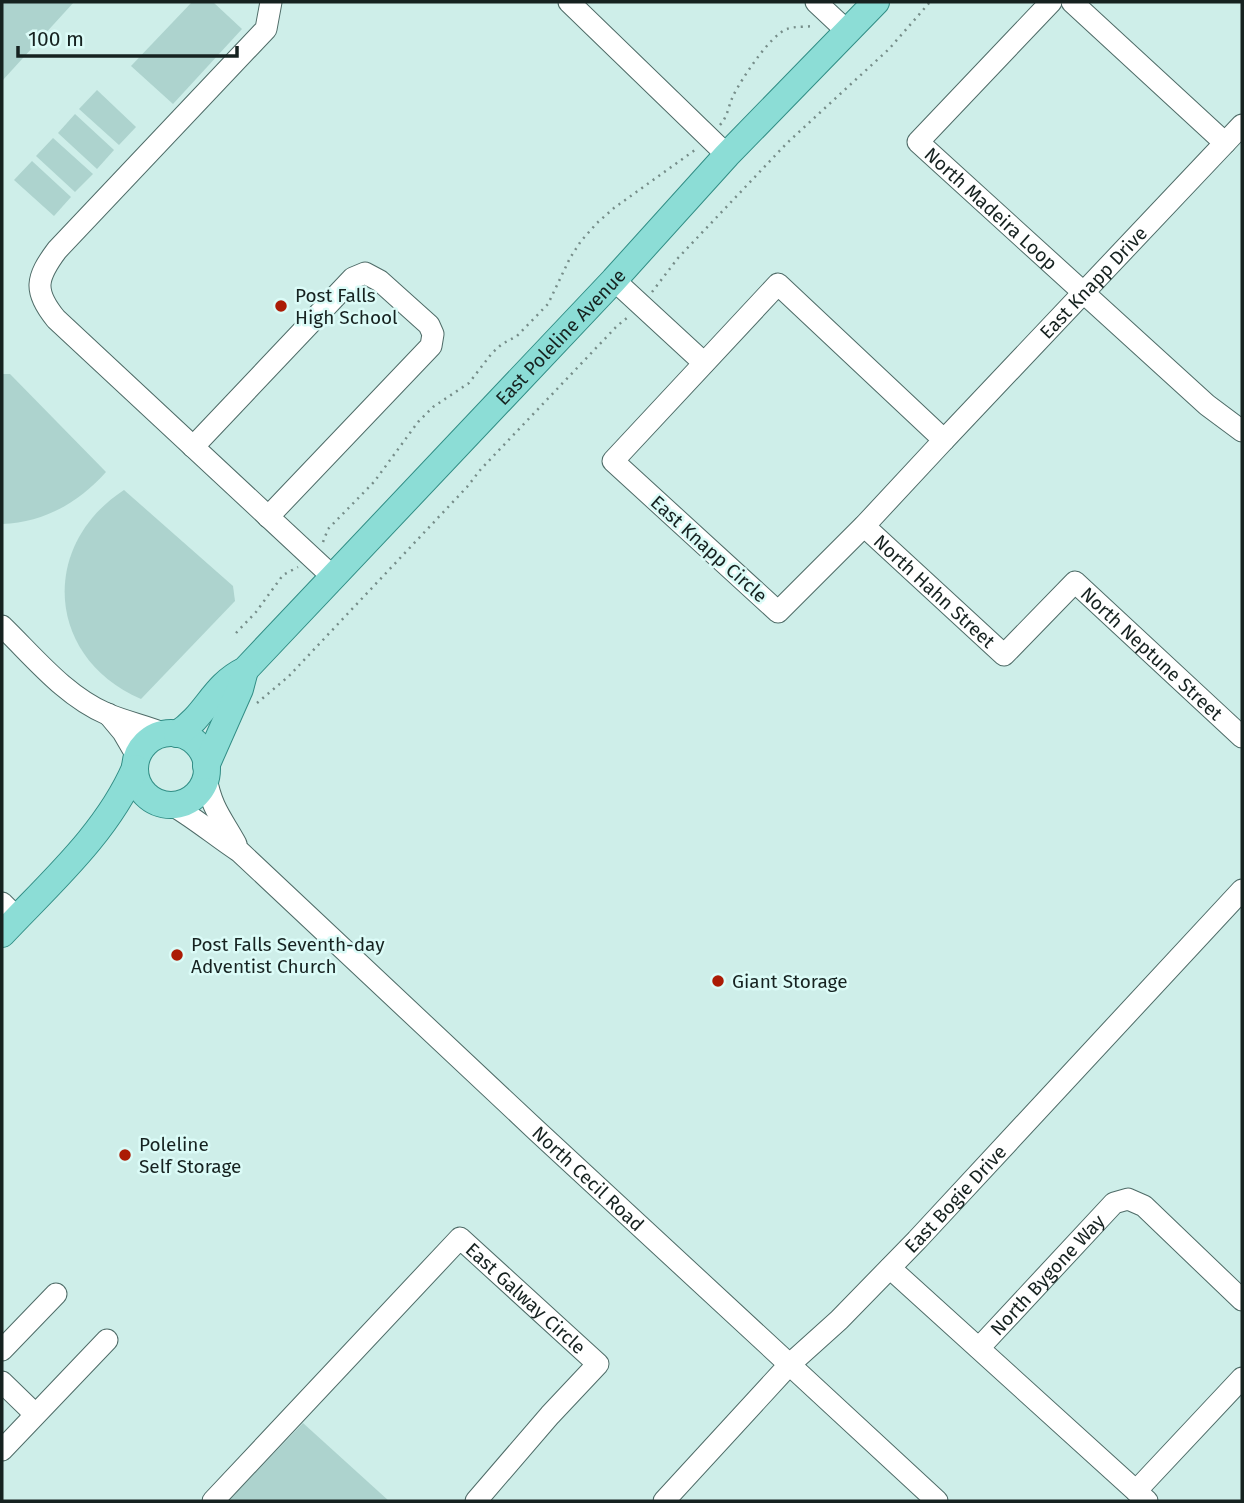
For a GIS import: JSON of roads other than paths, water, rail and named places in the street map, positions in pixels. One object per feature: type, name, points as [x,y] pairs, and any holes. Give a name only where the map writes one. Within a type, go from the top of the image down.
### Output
[{"type":"main road","name":"East Poleline Avenue","points":[[171,734],[190,726],[221,686],[245,670],[614,280],[727,155],[876,2]]},
{"type":"main road","name":"East Poleline Avenue","points":[[206,772],[240,689],[245,670]]},
{"type":"main road","points":[[7,918],[98,831],[127,786],[144,746],[153,738],[171,734],[188,738],[198,746],[204,755],[206,772],[201,788],[193,797],[183,803],[125,816],[98,831]]},
{"type":"main road","points":[[136,762],[136,780],[142,791],[166,805]]},
{"type":"street","points":[[271,2],[266,29],[57,250],[40,278],[40,293],[45,305],[56,318],[332,577]]},
{"type":"street","points":[[569,2],[727,155]]},
{"type":"street","name":"North Madeira Loop","points":[[1051,2],[918,142],[1083,291]]},
{"type":"street","points":[[1072,2],[1225,143]]},
{"type":"street","points":[[822,7],[848,32]]},
{"type":"street","name":"East Knapp Drive","points":[[944,440],[1242,125]]},
{"type":"street","points":[[193,447],[353,278],[365,274],[380,281],[429,325],[433,334],[431,346],[268,517]]},
{"type":"street","points":[[614,280],[704,363]]},
{"type":"street","name":"East Knapp Circle","points":[[778,284],[944,440],[864,526],[778,612],[613,461],[778,284]]},
{"type":"street","points":[[1083,291],[1208,405],[1242,431]]},
{"type":"street","name":"North Hahn Street","points":[[864,526],[1004,655]]},
{"type":"street","name":"North Neptune Street","points":[[1004,655],[1075,582],[1242,737]]},
{"type":"street","points":[[2,626],[75,695],[108,715],[171,734]]},
{"type":"street","points":[[108,715],[123,732],[136,762]]},
{"type":"street","name":"North Cecil Road","points":[[206,772],[210,799],[240,852]]},
{"type":"street","name":"North Cecil Road","points":[[166,805],[203,824],[240,852],[937,1501]]},
{"type":"street","name":"East Bogie Drive","points":[[664,1501],[789,1365],[839,1320],[890,1268],[1242,890]]},
{"type":"street","name":"North Bygone Way","points":[[979,1348],[1114,1203],[1128,1199],[1144,1206],[1242,1300]]},
{"type":"street","name":"East Galway Circle","points":[[213,1501],[460,1238],[598,1364],[476,1501]]},
{"type":"street","points":[[890,1268],[1141,1496],[1242,1378]]},
{"type":"street","points":[[2,1350],[56,1294]]},
{"type":"street","points":[[2,1450],[107,1340]]},
{"type":"street","points":[[2,1382],[35,1414]]},
{"type":"place","name":"Post Falls High School","points":[[281,306]]},
{"type":"place","name":"Post Falls Seventh-day Adventist Church","points":[[177,955]]},
{"type":"place","name":"Giant Storage","points":[[718,981]]},
{"type":"place","name":"Poleline Self Storage","points":[[125,1155]]}]
